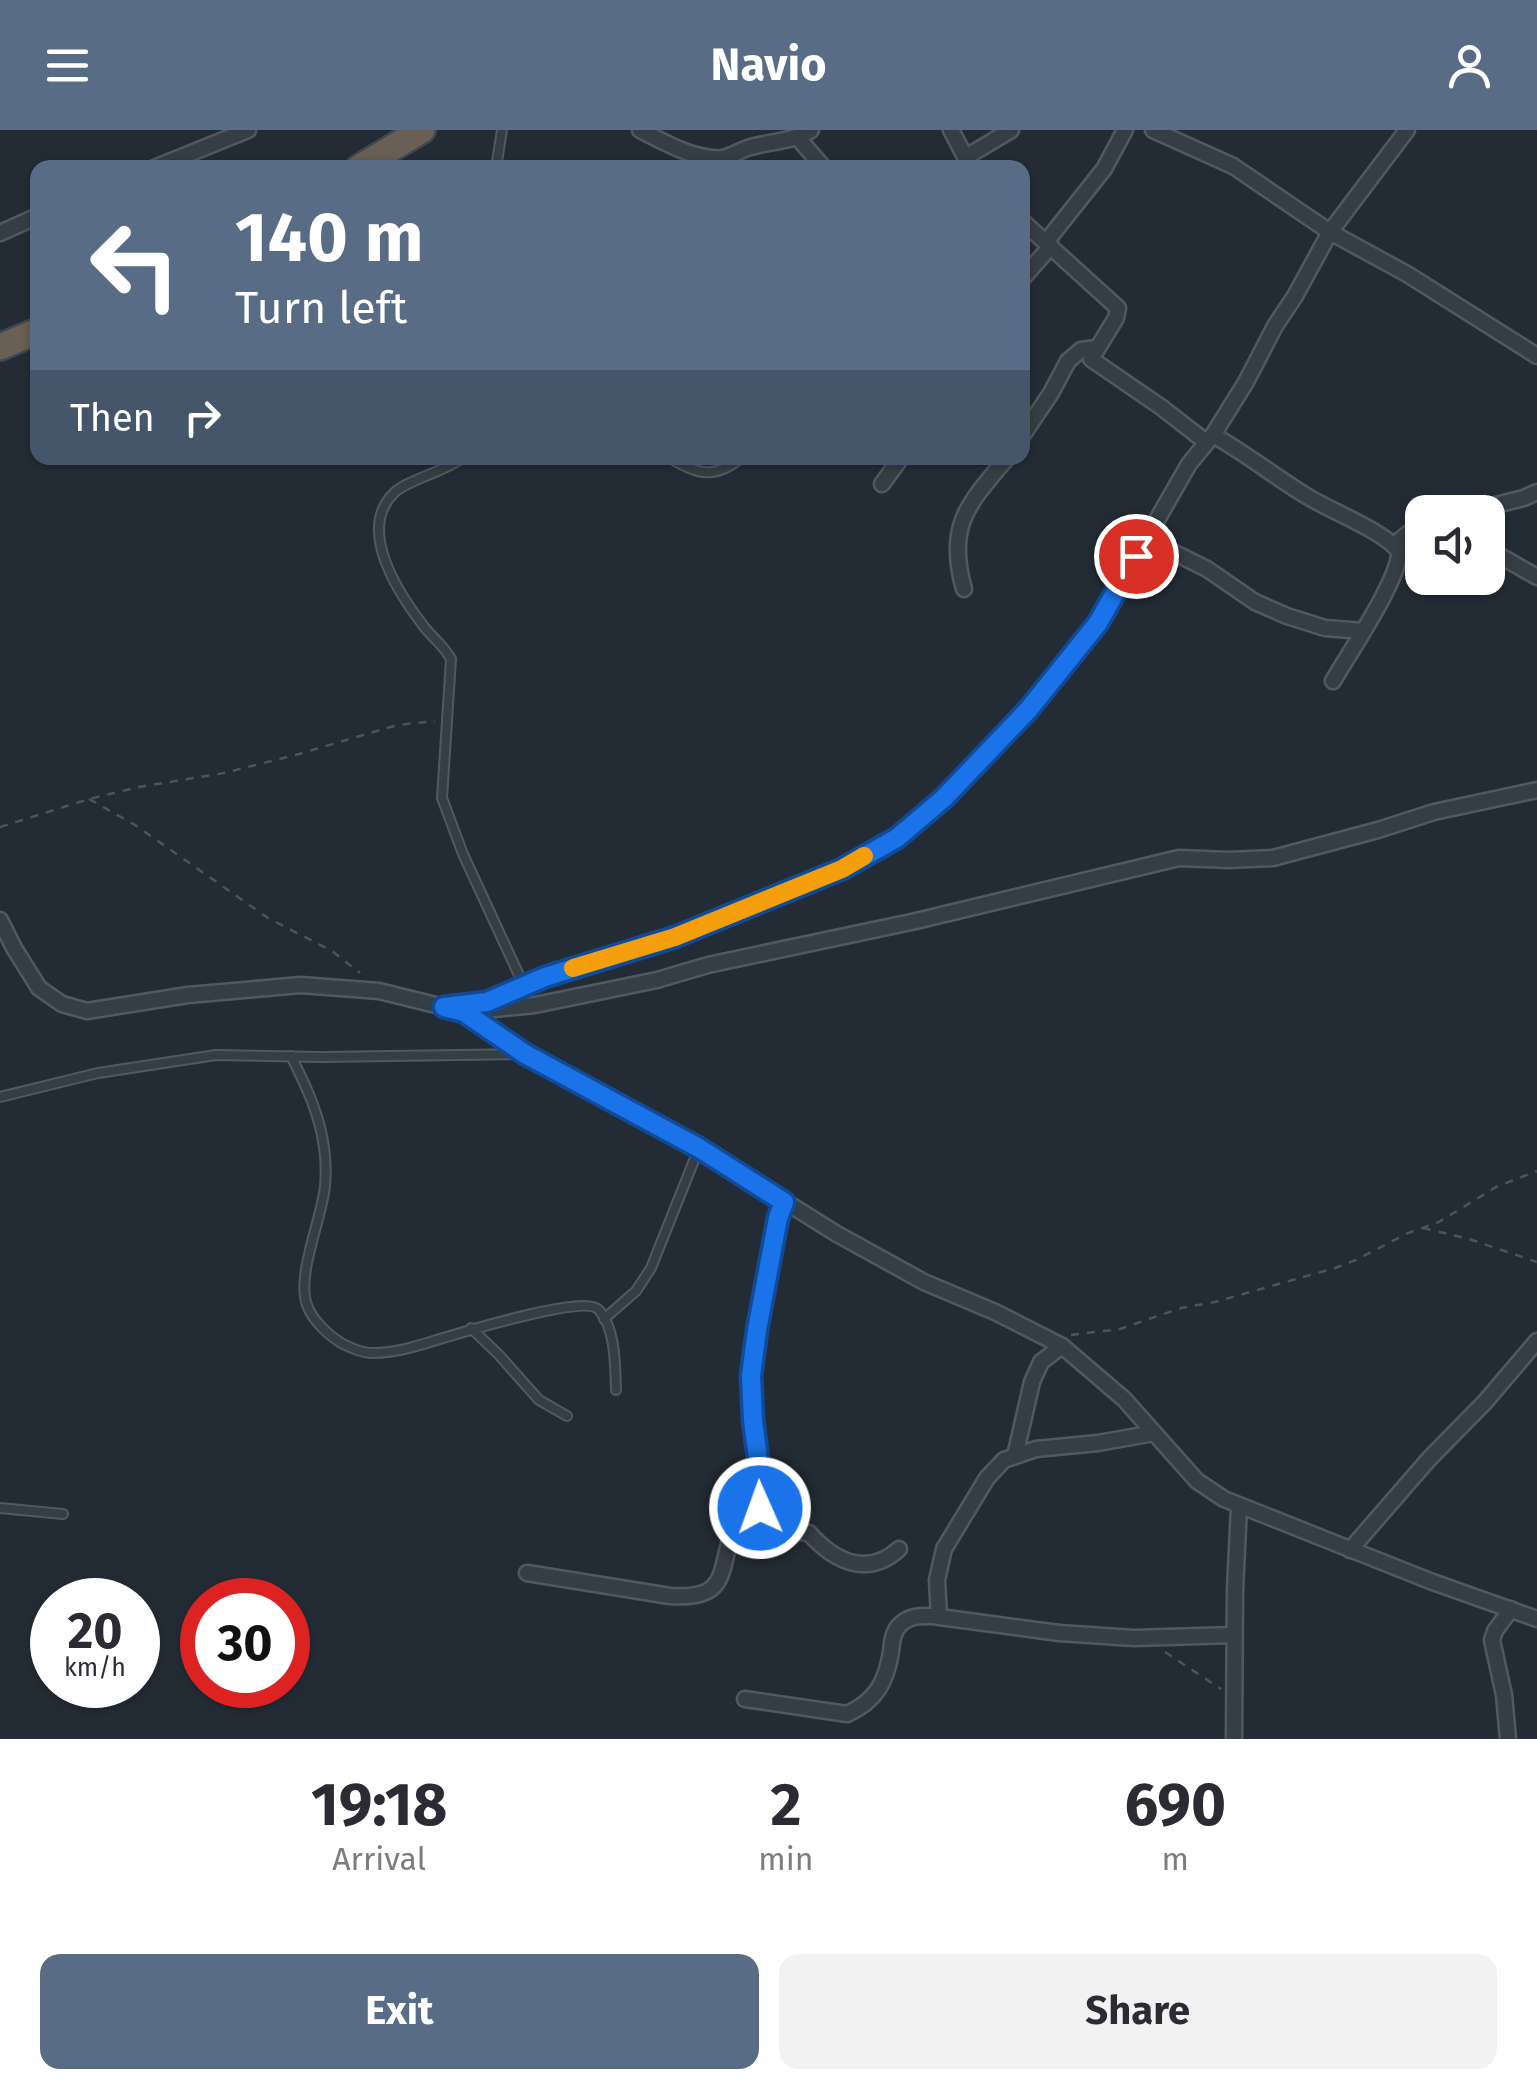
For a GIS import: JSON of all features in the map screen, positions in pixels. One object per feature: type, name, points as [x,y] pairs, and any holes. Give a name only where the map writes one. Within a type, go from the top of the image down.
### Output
[{"type":"highway","points":[[372,160],[422,130]]},
{"type":"highway","points":[[0,346],[30,334]]},
{"type":"street","points":[[174,160],[248,130]]},
{"type":"street","points":[[640,130],[666,144],[724,158],[750,147],[804,134],[819,160]]},
{"type":"street","points":[[951,130],[967,160]]},
{"type":"street","points":[[971,160],[1011,130]]},
{"type":"street","points":[[1030,268],[1104,168],[1125,130]]},
{"type":"street","points":[[1153,130],[1232,166],[1330,232],[1407,274],[1537,356]]},
{"type":"street","points":[[444,1007],[487,1002],[545,977],[675,937],[842,869],[897,838],[944,798],[1029,709],[1098,623],[1330,232],[1407,130]]},
{"type":"street","points":[[0,232],[30,219]]},
{"type":"street","points":[[1030,228],[1118,308],[1116,318],[1092,355],[1094,362],[1210,439],[1244,452],[1304,495],[1399,551],[1400,561],[1333,681]]},
{"type":"street","points":[[1030,424],[1068,362],[1080,350],[1096,348]]},
{"type":"street","points":[[882,484],[896,465]]},
{"type":"street","points":[[964,589],[956,543],[962,519],[975,496],[1002,465]]},
{"type":"street","points":[[1505,503],[1537,492]]},
{"type":"street","points":[[1394,545],[1405,536]]},
{"type":"street","points":[[1145,538],[1207,568],[1255,602],[1287,616],[1325,628],[1363,630]]},
{"type":"street","points":[[1505,558],[1537,577]]},
{"type":"street","points":[[0,920],[39,988],[62,1004],[86,1011],[188,994],[301,985],[379,991],[464,1012],[535,1006],[1179,858],[1273,858],[1434,812],[1537,790]]},
{"type":"street","points":[[464,1012],[525,1054],[699,1148],[924,1282],[1057,1343],[1124,1400],[1197,1481],[1239,1507],[1537,1619]]},
{"type":"street","points":[[527,1573],[691,1598],[704,1595],[719,1579],[734,1527],[757,1516],[763,1498],[751,1376],[784,1202]]},
{"type":"street","points":[[1350,1550],[1537,1342]]},
{"type":"street","points":[[1014,1456],[1032,1382],[1041,1362],[1057,1343]]},
{"type":"street","points":[[939,1617],[937,1580],[944,1548],[987,1478],[1004,1460],[1036,1449],[1154,1433]]},
{"type":"street","points":[[1234,1739],[1239,1507]]},
{"type":"street","points":[[749,1519],[763,1527],[809,1533],[822,1549],[865,1566],[878,1564],[899,1550]]},
{"type":"street","points":[[1508,1739],[1504,1694],[1492,1640],[1511,1610]]},
{"type":"street","points":[[744,1699],[847,1714],[862,1707],[880,1689],[897,1628],[913,1616],[1134,1638],[1234,1636]]},
{"type":"lane","points":[[497,160],[502,130]]},
{"type":"lane","points":[[452,465],[397,490],[384,506],[379,540],[397,589],[426,629],[442,642],[451,659],[442,798],[462,854],[524,986]]},
{"type":"lane","points":[[683,465],[711,472],[732,465]]},
{"type":"lane","points":[[0,1097],[98,1073],[216,1055],[525,1054]]},
{"type":"lane","points":[[292,1056],[315,1104],[324,1149],[325,1188],[305,1288],[311,1314],[326,1330],[343,1344],[367,1353],[406,1349],[471,1328],[590,1304],[597,1307],[608,1326],[616,1390]]},
{"type":"lane","points":[[604,1319],[636,1291],[651,1268],[699,1148]]},
{"type":"lane","points":[[471,1328],[539,1400],[567,1416]]},
{"type":"lane","points":[[0,1508],[62,1514]]},
{"type":"path","points":[[0,827],[139,787],[224,773],[300,754],[396,724],[448,720]]},
{"type":"path","points":[[90,799],[268,918],[332,951],[379,991]]},
{"type":"path","points":[[1057,1343],[1078,1333],[1120,1329],[1181,1308],[1335,1268],[1456,1214],[1496,1187],[1537,1171]]},
{"type":"path","points":[[1422,1228],[1537,1262]]},
{"type":"path","points":[[1166,1636],[1168,1656],[1234,1698]]},
{"type":"slow traffic","points":[[573,968],[675,937],[842,869],[864,856]]},
{"type":"route","points":[[760,1508],[763,1498],[751,1376],[784,1202],[699,1148],[525,1054],[464,1012],[444,1007],[487,1002],[545,977],[675,937],[842,869],[897,838],[944,798],[1029,709],[1098,623],[1136,556]]}]
